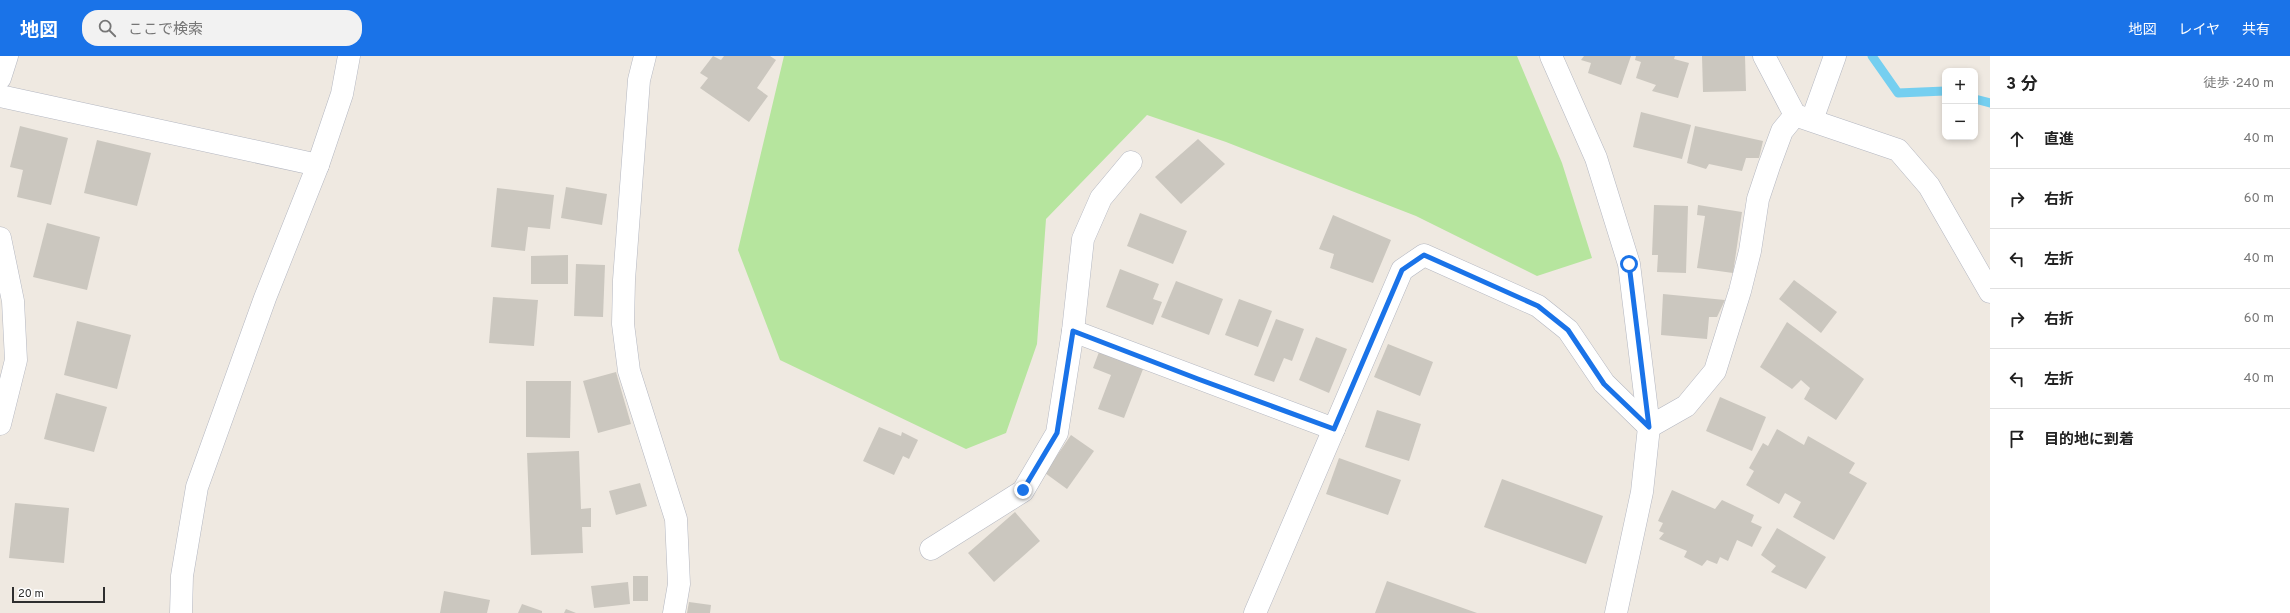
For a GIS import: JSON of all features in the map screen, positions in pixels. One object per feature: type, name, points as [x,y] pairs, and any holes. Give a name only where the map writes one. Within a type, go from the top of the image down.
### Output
[{"type":"street","points":[[0,78],[7,56]]},
{"type":"street","points":[[181,613],[182,576],[197,487],[265,298],[318,165],[342,94],[348,56]]},
{"type":"street","points":[[645,56],[639,80],[624,280],[623,324],[629,371],[676,519],[679,584],[674,613]]},
{"type":"street","points":[[1551,56],[1596,158],[1629,264],[1649,427],[1642,492],[1616,613]]},
{"type":"street","points":[[1764,56],[1804,117],[1898,150],[1929,186],[1990,292]]},
{"type":"street","points":[[1649,427],[1686,406],[1715,371],[1740,291],[1750,251],[1758,199],[1768,166],[1782,131],[1804,117],[1835,56]]},
{"type":"street","points":[[0,96],[318,165]]},
{"type":"street","points":[[931,549],[1023,490],[1057,433],[1073,331],[1084,239],[1101,198],[1131,162]]},
{"type":"street","points":[[0,238],[13,301],[16,360],[0,424]]},
{"type":"street","points":[[1256,613],[1402,270],[1424,255],[1538,306],[1568,330],[1604,384],[1649,427]]},
{"type":"street","points":[[1073,331],[1334,429]]},
{"type":"green space","points":[[784,56],[1517,56],[1562,163],[1592,258],[1537,276],[1416,216],[1226,142],[1147,115],[1046,219],[1037,344],[1006,433],[966,449],[780,360],[738,250]]},
{"type":"building","points":[[713,56],[721,60],[724,56],[770,56],[776,60],[757,88],[768,96],[749,122],[700,88],[708,78],[700,73]]},
{"type":"building","points":[[1584,56],[1631,56],[1621,85],[1588,73],[1591,63],[1581,60]]},
{"type":"building","points":[[1636,56],[1675,56],[1674,59],[1689,63],[1678,98],[1652,91],[1656,85],[1636,78],[1641,62],[1635,60]]},
{"type":"building","points":[[1702,56],[1745,56],[1746,91],[1703,92]]},
{"type":"building","points":[[1641,112],[1691,125],[1682,159],[1633,147]]},
{"type":"building","points":[[20,126],[68,138],[51,205],[17,197],[23,170],[10,167]]},
{"type":"building","points":[[1695,126],[1763,141],[1759,158],[1746,158],[1742,171],[1709,164],[1706,169],[1687,163]]},
{"type":"building","points":[[1198,139],[1225,164],[1181,204],[1155,177]]},
{"type":"building","points":[[97,140],[151,153],[137,206],[84,193]]},
{"type":"building","points":[[566,187],[607,194],[602,225],[561,218]]},
{"type":"building","points":[[497,188],[554,195],[550,229],[528,227],[525,251],[491,247]]},
{"type":"building","points":[[1654,205],[1688,206],[1686,273],[1657,272],[1658,255],[1652,255]]},
{"type":"building","points":[[1698,205],[1742,212],[1733,273],[1697,268],[1705,216],[1697,215]]},
{"type":"building","points":[[1140,213],[1187,231],[1173,264],[1127,246]]},
{"type":"building","points":[[1333,215],[1391,240],[1373,283],[1330,268],[1334,254],[1319,249]]},
{"type":"building","points":[[47,223],[100,237],[87,290],[33,277]]},
{"type":"building","points":[[568,255],[568,284],[531,284],[531,256]]},
{"type":"building","points":[[576,264],[605,265],[603,317],[574,316]]},
{"type":"building","points":[[1120,269],[1159,284],[1153,299],[1162,302],[1153,325],[1106,307]]},
{"type":"building","points":[[1794,280],[1837,312],[1821,333],[1779,299]]},
{"type":"building","points":[[1176,281],[1223,299],[1209,335],[1161,317]]},
{"type":"building","points":[[1663,294],[1725,300],[1717,317],[1709,317],[1707,339],[1661,335]]},
{"type":"building","points":[[493,297],[538,300],[534,346],[489,343]]},
{"type":"building","points":[[1239,299],[1272,311],[1258,347],[1225,335]]},
{"type":"building","points":[[1276,319],[1304,329],[1292,361],[1284,358],[1274,382],[1254,375]]},
{"type":"building","points":[[77,321],[131,335],[117,389],[64,375]]},
{"type":"building","points":[[1787,322],[1864,379],[1836,420],[1804,399],[1810,388],[1801,380],[1792,389],[1760,367]]},
{"type":"building","points":[[1316,337],[1347,349],[1329,393],[1299,380]]},
{"type":"building","points":[[1388,344],[1433,362],[1420,396],[1374,377]]},
{"type":"building","points":[[1099,352],[1145,364],[1124,418],[1098,409],[1111,375],[1093,368]]},
{"type":"building","points":[[616,372],[631,424],[598,433],[583,381]]},
{"type":"building","points":[[526,381],[571,381],[570,438],[526,437]]},
{"type":"building","points":[[56,393],[107,407],[94,452],[44,439]]},
{"type":"building","points":[[1720,397],[1766,417],[1752,451],[1706,431]]},
{"type":"building","points":[[1377,410],[1421,424],[1409,461],[1365,447]]},
{"type":"building","points":[[879,427],[901,436],[902,432],[918,440],[909,459],[903,456],[894,475],[863,461]]},
{"type":"building","points":[[1777,429],[1804,445],[1808,436],[1855,463],[1849,473],[1867,483],[1834,540],[1793,517],[1801,502],[1785,493],[1779,504],[1746,485],[1754,471],[1749,468],[1763,443],[1768,446]]},
{"type":"building","points":[[1071,435],[1094,451],[1067,489],[1045,473]]},
{"type":"building","points":[[579,451],[581,509],[591,508],[591,527],[582,527],[583,553],[531,555],[527,453]]},
{"type":"building","points":[[1339,458],[1401,480],[1388,515],[1326,494]]},
{"type":"building","points":[[1502,479],[1603,516],[1586,564],[1484,527]]},
{"type":"building","points":[[640,483],[647,506],[616,515],[609,491]]},
{"type":"building","points":[[1672,490],[1715,509],[1722,500],[1754,515],[1751,522],[1762,527],[1752,547],[1737,540],[1728,561],[1720,557],[1717,564],[1707,560],[1702,566],[1684,557],[1687,551],[1659,539],[1664,533],[1659,531],[1663,523],[1658,521]]},
{"type":"building","points":[[15,503],[69,508],[64,563],[9,558]]},
{"type":"building","points":[[1015,512],[1040,541],[994,582],[968,553]]},
{"type":"building","points":[[1777,528],[1826,557],[1806,589],[1771,572],[1776,566],[1761,555]]},
{"type":"building","points":[[633,576],[648,576],[648,601],[633,601]]},
{"type":"building","points":[[1387,581],[1477,613],[1375,613]]},
{"type":"building","points":[[628,582],[630,604],[594,608],[591,586]]},
{"type":"building","points":[[444,591],[490,600],[487,613],[440,613]]},
{"type":"building","points":[[689,602],[711,605],[710,613],[687,613]]},
{"type":"building","points":[[522,604],[542,611],[542,613],[518,613]]},
{"type":"building","points":[[566,609],[576,613],[564,613]]},
{"type":"waterway","points":[[1872,56],[1898,93],[1942,91]]},
{"type":"waterway","points":[[1978,100],[1990,103]]},
{"type":"route","points":[[1023,490],[1057,433],[1073,331],[1334,429],[1402,270],[1424,255],[1538,306],[1568,330],[1604,384],[1649,427],[1629,264]]}]
